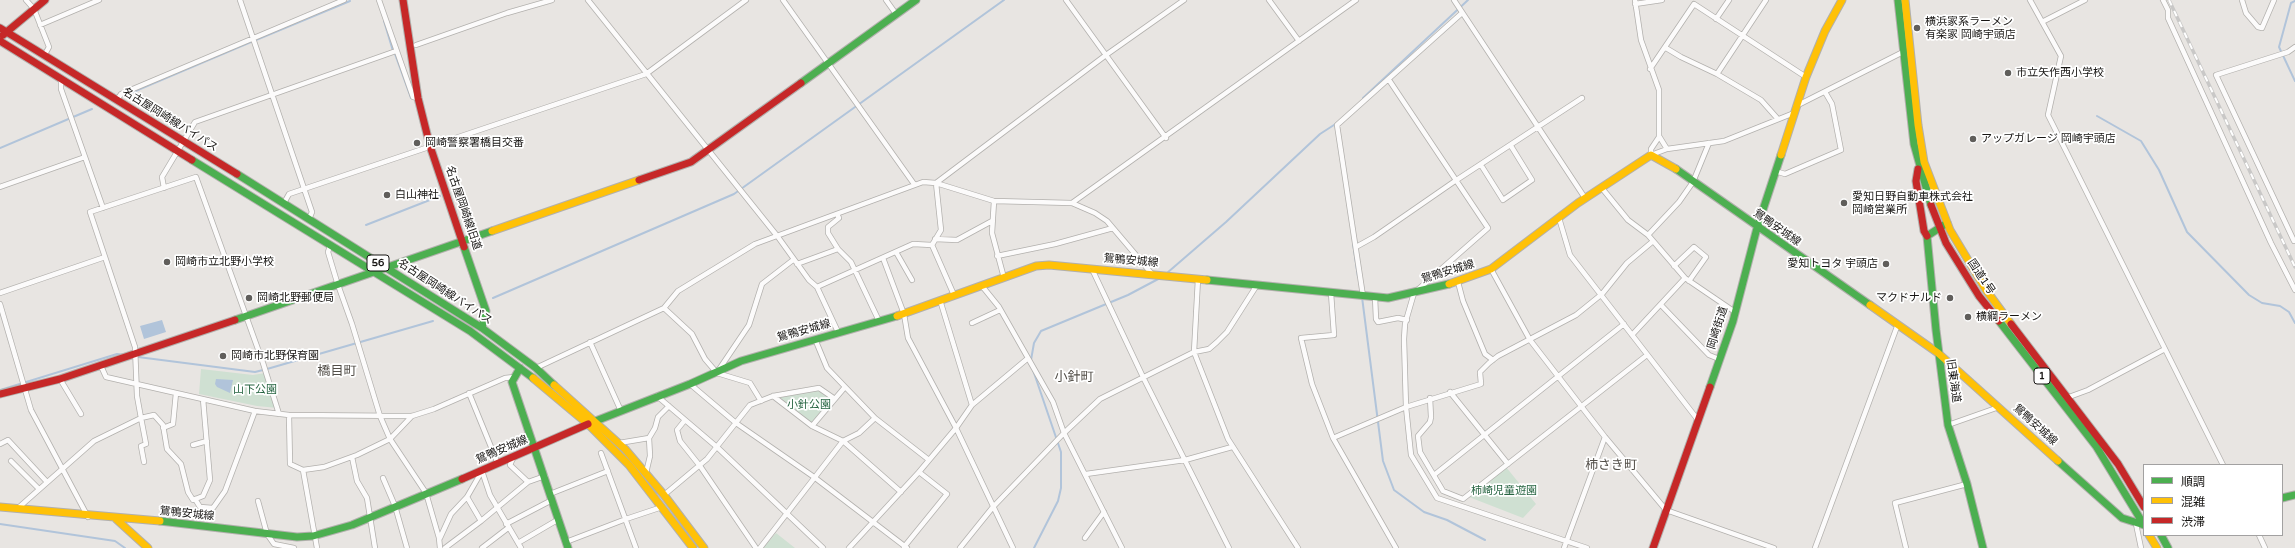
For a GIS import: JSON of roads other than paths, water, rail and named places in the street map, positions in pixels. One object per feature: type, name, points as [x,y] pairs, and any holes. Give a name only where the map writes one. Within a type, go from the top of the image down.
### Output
[{"type":"main road","points":[[0,39],[3,30],[45,0]]},
{"type":"main road","name":"名古屋岡崎線旧道","points":[[403,0],[418,98],[430,146],[486,311],[485,321],[482,328]]},
{"type":"main road","points":[[0,394],[60,379],[101,366],[691,162],[916,0]]},
{"type":"main road","name":"岡崎街道","points":[[1653,548],[1735,312],[1757,228],[1806,77],[1825,31],[1842,0]]},
{"type":"main road","name":"国道1号","points":[[1898,0],[1914,144],[1919,167],[1939,228],[1950,250],[1979,296],[2096,446],[2143,523]]},
{"type":"main road","name":"国道1号","points":[[1905,0],[1918,125],[1924,162],[1947,223],[1986,290],[2069,397],[2118,464],[2143,505]]},
{"type":"main road","name":"名古屋岡崎線バイパス","points":[[3,30],[183,142],[284,202],[482,328],[536,368],[620,443],[664,495],[704,548]]},
{"type":"main road","name":"名古屋岡崎線バイパス","points":[[0,39],[61,79],[178,150],[330,246],[375,271],[470,331],[520,368],[588,424],[629,465],[663,507],[693,548]]},
{"type":"main road","name":"鴛鴨安城線","points":[[0,507],[297,537],[313,536],[370,517],[513,458],[588,424],[690,384],[755,356],[904,314],[1036,266],[1152,274],[1388,298],[1414,294],[1458,282],[1491,269],[1585,198],[1651,155],[1693,182],[1938,353],[2122,518],[2136,524],[2143,525]]},
{"type":"main road","name":"旧東海道","points":[[1919,167],[1916,181],[1924,231],[1927,236],[1938,353],[1948,425],[1967,484],[1983,548]]},
{"type":"main road","points":[[1927,236],[1947,223]]},
{"type":"main road","points":[[520,368],[512,382],[545,476],[567,545]]},
{"type":"main road","points":[[2283,498],[2295,495]]},
{"type":"main road","points":[[116,519],[148,548]]},
{"type":"main road","points":[[2150,536],[2157,548]]},
{"type":"main road","points":[[2162,536],[2168,548]]},
{"type":"street","points":[[26,0],[34,9],[49,47],[44,56]]},
{"type":"street","points":[[40,25],[99,0]]},
{"type":"street","points":[[240,0],[312,212],[309,218]]},
{"type":"street","points":[[328,0],[330,6]]},
{"type":"street","points":[[117,100],[121,94],[344,0]]},
{"type":"street","points":[[379,0],[413,97],[418,98]]},
{"type":"street","points":[[416,45],[507,13],[552,0]]},
{"type":"street","points":[[588,0],[646,74],[778,236],[793,260],[817,287],[838,332]]},
{"type":"street","points":[[284,202],[289,194],[646,74],[746,0]]},
{"type":"street","points":[[783,0],[914,184]]},
{"type":"street","points":[[886,0],[896,14]]},
{"type":"street","points":[[1066,0],[1166,138]]},
{"type":"street","points":[[936,184],[1106,55],[1184,0]]},
{"type":"street","points":[[1269,0],[1299,42]]},
{"type":"street","points":[[1072,204],[1166,138],[1356,0]]},
{"type":"street","points":[[1454,0],[1537,128],[1585,198]]},
{"type":"street","points":[[1662,0],[1635,2],[1641,40],[1650,69],[1659,90],[1659,137],[1667,149]]},
{"type":"street","points":[[1716,19],[1729,0]]},
{"type":"street","points":[[1717,74],[1766,0]]},
{"type":"street","points":[[2030,0],[2061,56],[2048,115],[2222,464]]},
{"type":"street","points":[[2042,22],[2084,0]]},
{"type":"street","points":[[2163,0],[2168,10],[2168,18],[2271,243],[2295,290]]},
{"type":"street","points":[[2242,0],[2246,13],[2258,27],[2262,28],[2274,0]]},
{"type":"street","points":[[1650,69],[1666,48],[1694,4],[1806,77]]},
{"type":"street","points":[[1364,296],[1337,125],[1389,80],[1461,11]]},
{"type":"street","points":[[2294,241],[2216,75],[2284,52],[2295,46]]},
{"type":"street","points":[[1666,48],[1717,74],[1762,100],[1777,118]]},
{"type":"street","points":[[164,188],[162,177],[195,122],[396,51]]},
{"type":"street","points":[[1659,137],[1651,149],[1651,155],[1667,149],[1724,141],[1777,118],[1903,52]]},
{"type":"street","points":[[61,79],[61,88],[103,208]]},
{"type":"street","points":[[1389,80],[1455,181],[1488,228],[1414,294],[1406,320],[1404,339],[1406,407],[1412,455],[1437,498],[1587,548]]},
{"type":"street","points":[[1775,172],[1785,174],[1841,150],[1832,104],[1825,92]]},
{"type":"street","points":[[1356,247],[1383,231],[1455,181],[1511,146],[1582,98]]},
{"type":"street","points":[[1648,235],[1679,202],[1693,182],[1709,144]]},
{"type":"street","points":[[1481,165],[1503,200],[1532,180],[1511,146]]},
{"type":"street","points":[[0,187],[85,157]]},
{"type":"street","points":[[144,462],[141,446],[146,444],[136,396],[136,354],[90,212],[196,177],[245,317],[263,363],[279,414]]},
{"type":"street","points":[[536,368],[664,308],[678,291],[754,244],[914,184],[923,182],[936,184],[994,201],[1072,204],[1095,213],[1113,228],[1152,274]]},
{"type":"street","points":[[932,245],[941,230],[936,184]]},
{"type":"street","points":[[1601,187],[1628,220],[1648,235],[1652,242],[1686,279],[1735,312]]},
{"type":"street","points":[[994,201],[992,233],[1004,278]]},
{"type":"street","points":[[837,214],[839,218],[828,227],[828,233],[838,249],[850,262],[879,321]]},
{"type":"street","points":[[1559,218],[1570,255],[1602,294],[1698,420]]},
{"type":"street","points":[[935,239],[956,240],[992,221]]},
{"type":"street","points":[[997,256],[1055,244],[1113,228]]},
{"type":"street","points":[[1333,438],[1430,398],[1481,384],[1480,372],[1493,360],[1576,315],[1602,294],[1627,263],[1652,242]]},
{"type":"street","points":[[817,287],[913,244],[932,245]]},
{"type":"street","points":[[932,245],[954,295]]},
{"type":"street","points":[[330,246],[328,252],[380,416],[390,439],[426,493],[439,538],[440,548]]},
{"type":"street","points":[[1632,335],[1706,257],[1694,247],[1674,266]]},
{"type":"street","points":[[797,264],[838,249]]},
{"type":"street","points":[[896,252],[912,280]]},
{"type":"street","points":[[0,293],[105,257]]},
{"type":"street","points":[[883,258],[904,314],[908,338],[956,428],[1014,548]]},
{"type":"street","points":[[716,373],[749,325],[762,284],[793,260]]},
{"type":"street","points":[[1092,269],[1143,377],[1229,548]]},
{"type":"street","points":[[1491,269],[1530,340],[1605,437],[1666,510],[1774,548]]},
{"type":"street","points":[[1198,279],[1194,352],[1232,447],[1296,547]]},
{"type":"street","points":[[1458,282],[1463,301],[1485,354],[1493,360]]},
{"type":"street","points":[[960,548],[993,507],[1064,433],[1100,399],[1194,352],[1208,349],[1227,332],[1257,285]]},
{"type":"street","points":[[982,286],[1000,310],[1053,402],[1064,433],[1122,548]]},
{"type":"street","points":[[1331,293],[1334,335],[1301,338],[1312,384],[1333,438],[1396,548]]},
{"type":"street","points":[[1375,297],[1376,319],[1378,322],[1398,318],[1406,320]]},
{"type":"street","points":[[940,300],[972,405]]},
{"type":"street","points":[[0,304],[31,410],[64,468],[88,517]]},
{"type":"street","points":[[1661,305],[1709,355],[1719,359]]},
{"type":"street","points":[[664,308],[692,334],[705,359],[716,373],[750,383],[761,401]]},
{"type":"street","points":[[972,323],[1000,310]]},
{"type":"street","points":[[1434,475],[1624,324]]},
{"type":"street","points":[[1815,548],[1898,324]]},
{"type":"street","points":[[815,339],[827,368],[875,418],[929,460]]},
{"type":"street","points":[[590,342],[621,411]]},
{"type":"street","points":[[2069,397],[2088,390],[2165,349]]},
{"type":"street","points":[[1430,398],[1432,416],[1430,422],[1418,436],[1420,452],[1442,491],[1463,499],[1647,355]]},
{"type":"street","points":[[849,548],[919,472],[956,428],[972,405],[1027,359]]},
{"type":"street","points":[[101,366],[106,377],[255,411],[289,415],[412,416],[434,409],[505,378],[514,377]]},
{"type":"street","points":[[60,379],[81,414]]},
{"type":"street","points":[[690,384],[736,423],[814,477],[905,547],[947,494],[919,472]]},
{"type":"street","points":[[812,426],[845,387]]},
{"type":"street","points":[[664,495],[700,466],[718,448],[750,405],[773,396],[819,388],[834,399]]},
{"type":"street","points":[[1450,392],[1508,464]]},
{"type":"street","points":[[163,428],[173,424],[176,393]]},
{"type":"street","points":[[469,393],[498,464]]},
{"type":"street","points":[[657,396],[718,448],[787,515],[824,548]]},
{"type":"street","points":[[773,396],[812,426],[843,441],[901,492]]},
{"type":"street","points":[[195,499],[203,496],[210,480],[203,399]]},
{"type":"street","points":[[646,473],[650,456],[649,438],[655,428],[658,417],[669,406]]},
{"type":"street","points":[[1948,425],[1999,408]]},
{"type":"street","points":[[17,509],[94,441],[141,418],[154,415],[163,428],[167,449],[181,464],[188,492],[193,500],[195,499],[200,507],[213,508],[225,491],[255,411]]},
{"type":"street","points":[[289,415],[290,464],[302,470],[324,467],[352,457],[390,439],[412,416]]},
{"type":"street","points":[[760,548],[843,441],[859,433],[875,418]]},
{"type":"street","points":[[685,420],[677,430],[680,441],[700,466],[756,548]]},
{"type":"street","points":[[1564,548],[1605,437]]},
{"type":"street","points":[[620,443],[649,438]]},
{"type":"street","points":[[0,444],[8,440],[47,482]]},
{"type":"street","points":[[193,445],[207,442]]},
{"type":"street","points":[[1086,474],[1185,460],[1232,447]]},
{"type":"street","points":[[602,453],[636,548]]},
{"type":"street","points":[[352,457],[357,481],[367,498],[375,548]]},
{"type":"street","points":[[513,458],[510,466],[528,482]]},
{"type":"street","points":[[11,461],[39,489]]},
{"type":"street","points":[[302,470],[313,536],[317,548]]},
{"type":"street","points":[[439,538],[450,514],[467,497],[482,471]]},
{"type":"street","points":[[482,471],[490,495],[507,526],[522,548]]},
{"type":"street","points":[[482,548],[507,526],[551,497],[608,471]]},
{"type":"street","points":[[445,548],[481,521],[528,482],[545,476]]},
{"type":"street","points":[[383,478],[395,506],[407,548]]},
{"type":"street","points":[[1906,548],[1896,503],[1967,484]]},
{"type":"street","points":[[467,497],[481,521]]},
{"type":"street","points":[[258,501],[267,534],[274,544],[294,548]]},
{"type":"street","points":[[567,545],[626,519],[663,507]]},
{"type":"street","points":[[1085,538],[1104,512]]},
{"type":"street","points":[[518,543],[559,519]]},
{"type":"street","points":[[2136,524],[2141,548]]},
{"type":"street","points":[[2259,536],[2265,548]]},
{"type":"water","points":[[162,320],[166,332],[144,339],[140,326]]},
{"type":"water","points":[[216,379],[233,380],[230,393],[217,387],[215,384]]},
{"type":"waterway","points":[[493,298],[734,194],[1004,0]]},
{"type":"waterway","points":[[1363,98],[1468,0]]},
{"type":"waterway","points":[[256,40],[350,1]]},
{"type":"waterway","points":[[2295,1],[2291,3],[2279,47],[2295,81]]},
{"type":"waterway","points":[[384,21],[393,51]]},
{"type":"waterway","points":[[126,95],[251,42]]},
{"type":"waterway","points":[[395,54],[411,98]]},
{"type":"waterway","points":[[0,148],[92,109]]},
{"type":"waterway","points":[[2097,116],[2141,141],[2159,170],[2187,232],[2249,295],[2262,303],[2280,306],[2289,312],[2295,323]]},
{"type":"waterway","points":[[1167,273],[1226,222],[1320,134],[1337,123]]},
{"type":"waterway","points":[[366,225],[440,196]]},
{"type":"waterway","points":[[1353,243],[1358,277]]},
{"type":"waterway","points":[[1031,360],[1034,343],[1041,331],[1128,295],[1162,277]]},
{"type":"waterway","points":[[1362,297],[1383,461],[1394,490],[1424,512],[1447,520],[1485,540]]},
{"type":"waterway","points":[[267,369],[433,321]]},
{"type":"waterway","points":[[0,390],[117,354],[125,355]]},
{"type":"waterway","points":[[138,357],[255,372],[263,370]]},
{"type":"waterway","points":[[1033,370],[1061,452],[1061,488],[1058,501],[1034,548]]},
{"type":"waterway","points":[[0,524],[115,541],[125,548]]},
{"type":"railway","points":[[2169,0],[2295,267]]},
{"type":"place","name":"横浜家系ラーメン 有楽家 岡崎宇頭店","points":[[1917,28]]},
{"type":"place","name":"市立矢作西小学校","points":[[2008,73]]},
{"type":"place","name":"アップガレージ 岡崎宇頭店","points":[[1973,139]]},
{"type":"place","name":"岡崎警察署橋目交番","points":[[417,143]]},
{"type":"place","name":"白山神社","points":[[387,195]]},
{"type":"place","name":"愛知日野自動車株式会社 岡崎営業所","points":[[1844,203]]},
{"type":"place","name":"岡崎市立北野小学校","points":[[167,262]]},
{"type":"place","name":"愛知トヨタ 宇頭店","points":[[1886,264]]},
{"type":"place","name":"岡崎北野郵便局","points":[[249,298]]},
{"type":"place","name":"マクドナルド","points":[[1950,298]]},
{"type":"place","name":"横綱ラーメン","points":[[1968,317]]},
{"type":"place","name":"岡崎市北野保育園","points":[[223,356]]},
{"type":"district","name":"橋目町","points":[[337,372]]},
{"type":"district","name":"小針町","points":[[1074,378]]},
{"type":"district","name":"柿さき町","points":[[1611,466]]},
{"type":"park label","name":"山下公園","points":[[255,390]]},
{"type":"park label","name":"小針公園","points":[[809,405]]},
{"type":"park label","name":"柿崎児童遊園","points":[[1504,491]]}]
